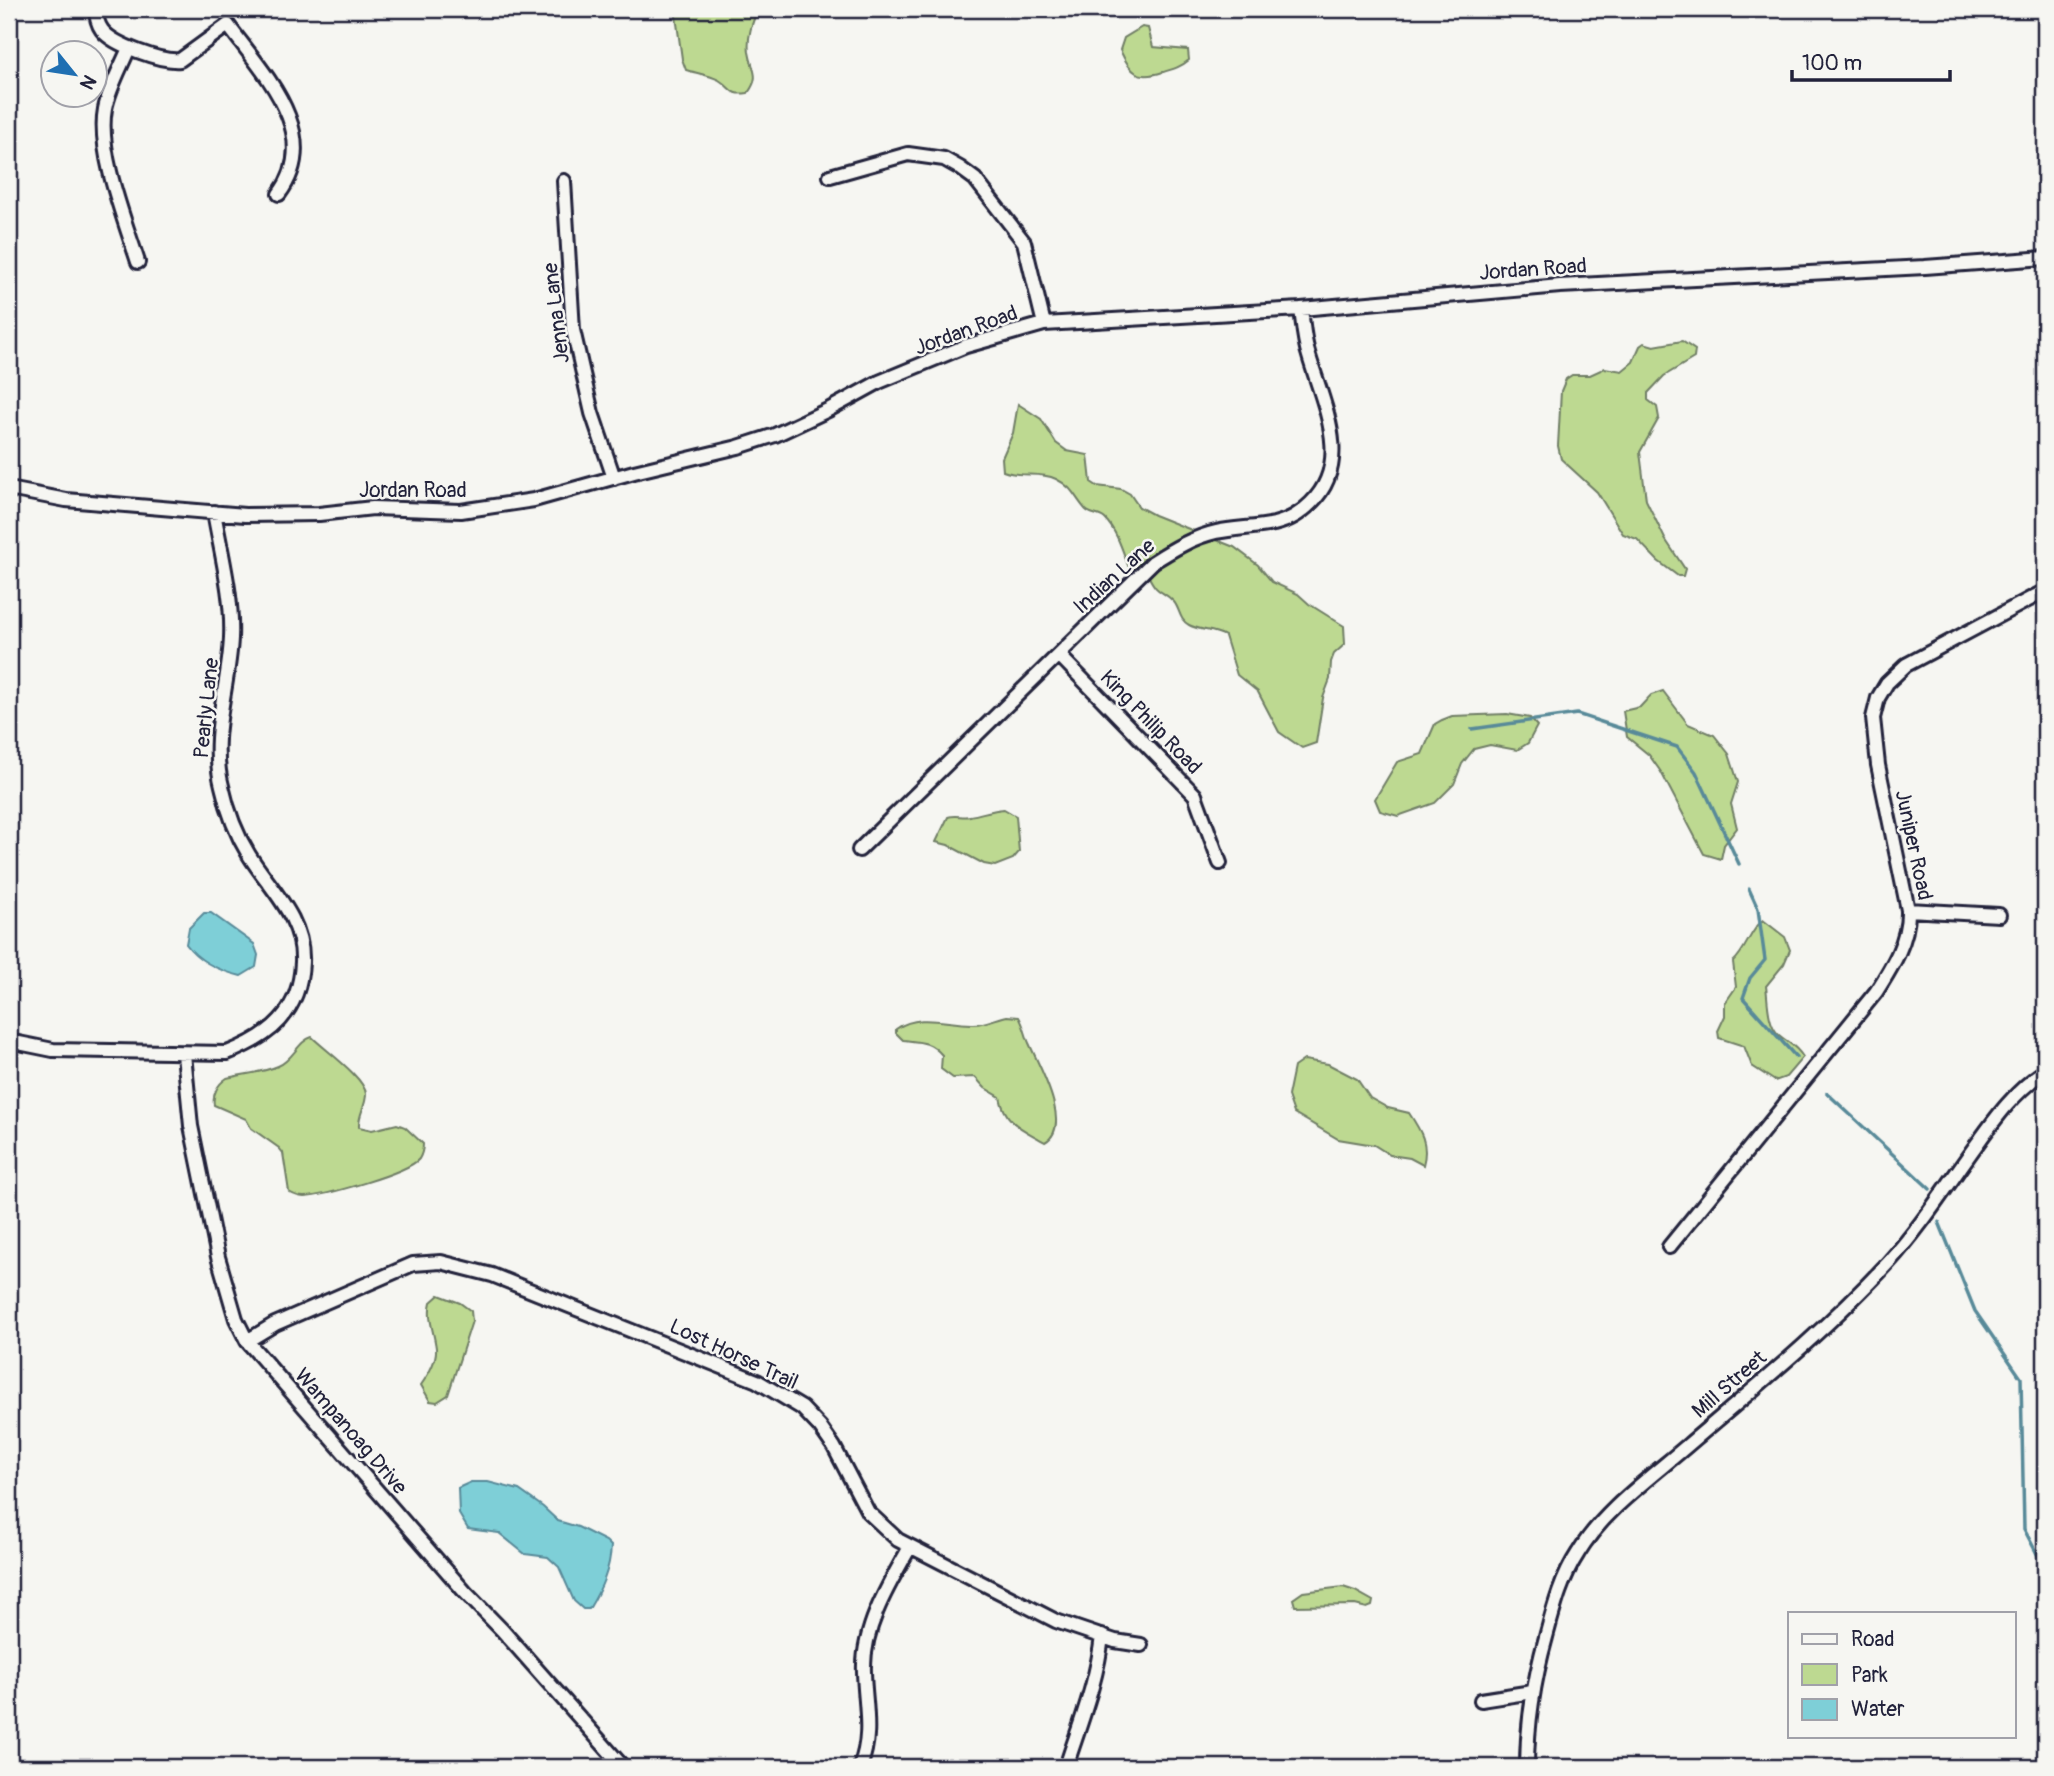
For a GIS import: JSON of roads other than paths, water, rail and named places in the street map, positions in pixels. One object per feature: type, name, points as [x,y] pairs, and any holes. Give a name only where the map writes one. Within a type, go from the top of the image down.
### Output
[{"type":"street","points":[[96,9],[102,30],[110,38],[171,61],[180,60],[228,25],[274,89],[293,129],[296,141],[295,163],[289,181],[279,194]]},
{"type":"street","points":[[129,47],[109,95],[105,111],[105,130],[112,180],[138,262]]},
{"type":"street","points":[[830,176],[908,154],[944,159],[960,168],[975,180],[1024,242],[1044,324]]},
{"type":"street","name":"Jenna Lane","points":[[564,181],[573,330],[592,413],[614,478]]},
{"type":"street","name":"Jordan Road","points":[[9,489],[66,499],[246,516],[319,514],[373,508],[461,511],[534,500],[734,449],[775,435],[879,382],[966,345],[1044,324],[1301,309],[1547,286],[1925,267],[2045,258]]},
{"type":"street","name":"Indian Lane","points":[[859,850],[1153,562],[1172,550],[1215,532],[1274,524],[1299,516],[1318,496],[1333,464],[1334,452],[1330,426],[1308,353],[1301,309]]},
{"type":"street","name":"Pearly Lane","points":[[9,1041],[53,1050],[226,1053],[247,1045],[271,1030],[281,1020],[295,997],[302,948],[295,925],[285,904],[237,832],[221,785],[219,734],[232,634],[214,512]]},
{"type":"street","name":"Juniper Road","points":[[1669,1247],[1877,992],[1896,961],[1909,920],[1878,765],[1873,719],[1878,698],[1887,683],[1906,664],[2045,591]]},
{"type":"street","name":"King Philip Road","points":[[1059,655],[1195,795],[1220,863]]},
{"type":"street","points":[[1908,910],[1999,915]]},
{"type":"street","name":"Wampanoag Drive","points":[[184,1054],[191,1126],[218,1257],[236,1319],[247,1341],[465,1592],[502,1629],[623,1767]]},
{"type":"street","name":"Mill Street","points":[[1527,1767],[1532,1692],[1557,1596],[1566,1572],[1587,1540],[1639,1486],[1766,1378],[1864,1288],[1903,1246],[2014,1096],[2045,1071]]},
{"type":"street","name":"Lost Horse Trail","points":[[247,1341],[275,1324],[413,1264],[441,1262],[470,1268],[757,1381],[802,1408],[834,1447],[868,1512],[898,1540],[1056,1620],[1102,1636],[1141,1645]]},
{"type":"street","points":[[860,1767],[869,1724],[864,1671],[867,1643],[883,1597],[910,1547]]},
{"type":"street","points":[[1066,1767],[1077,1728],[1093,1691],[1102,1636]]},
{"type":"street","points":[[1480,1700],[1532,1692]]},
{"type":"water","points":[[204,913],[211,913],[254,944],[258,955],[256,967],[241,976],[210,965],[191,950],[186,944],[189,928]]},
{"type":"water","points":[[471,1482],[488,1482],[519,1490],[558,1521],[578,1527],[611,1546],[604,1579],[589,1609],[583,1609],[574,1601],[559,1567],[548,1557],[525,1554],[499,1533],[468,1529],[459,1514],[458,1488]]},
{"type":"waterway","points":[[1472,729],[1577,714],[1677,747],[1696,772],[1739,864]]},
{"type":"waterway","points":[[1749,889],[1758,909],[1765,960],[1750,978],[1743,998],[1796,1057]]},
{"type":"waterway","points":[[1827,1093],[1930,1189]]},
{"type":"waterway","points":[[1939,1222],[1975,1311],[2021,1378],[2024,1529],[2045,1569]]}]
